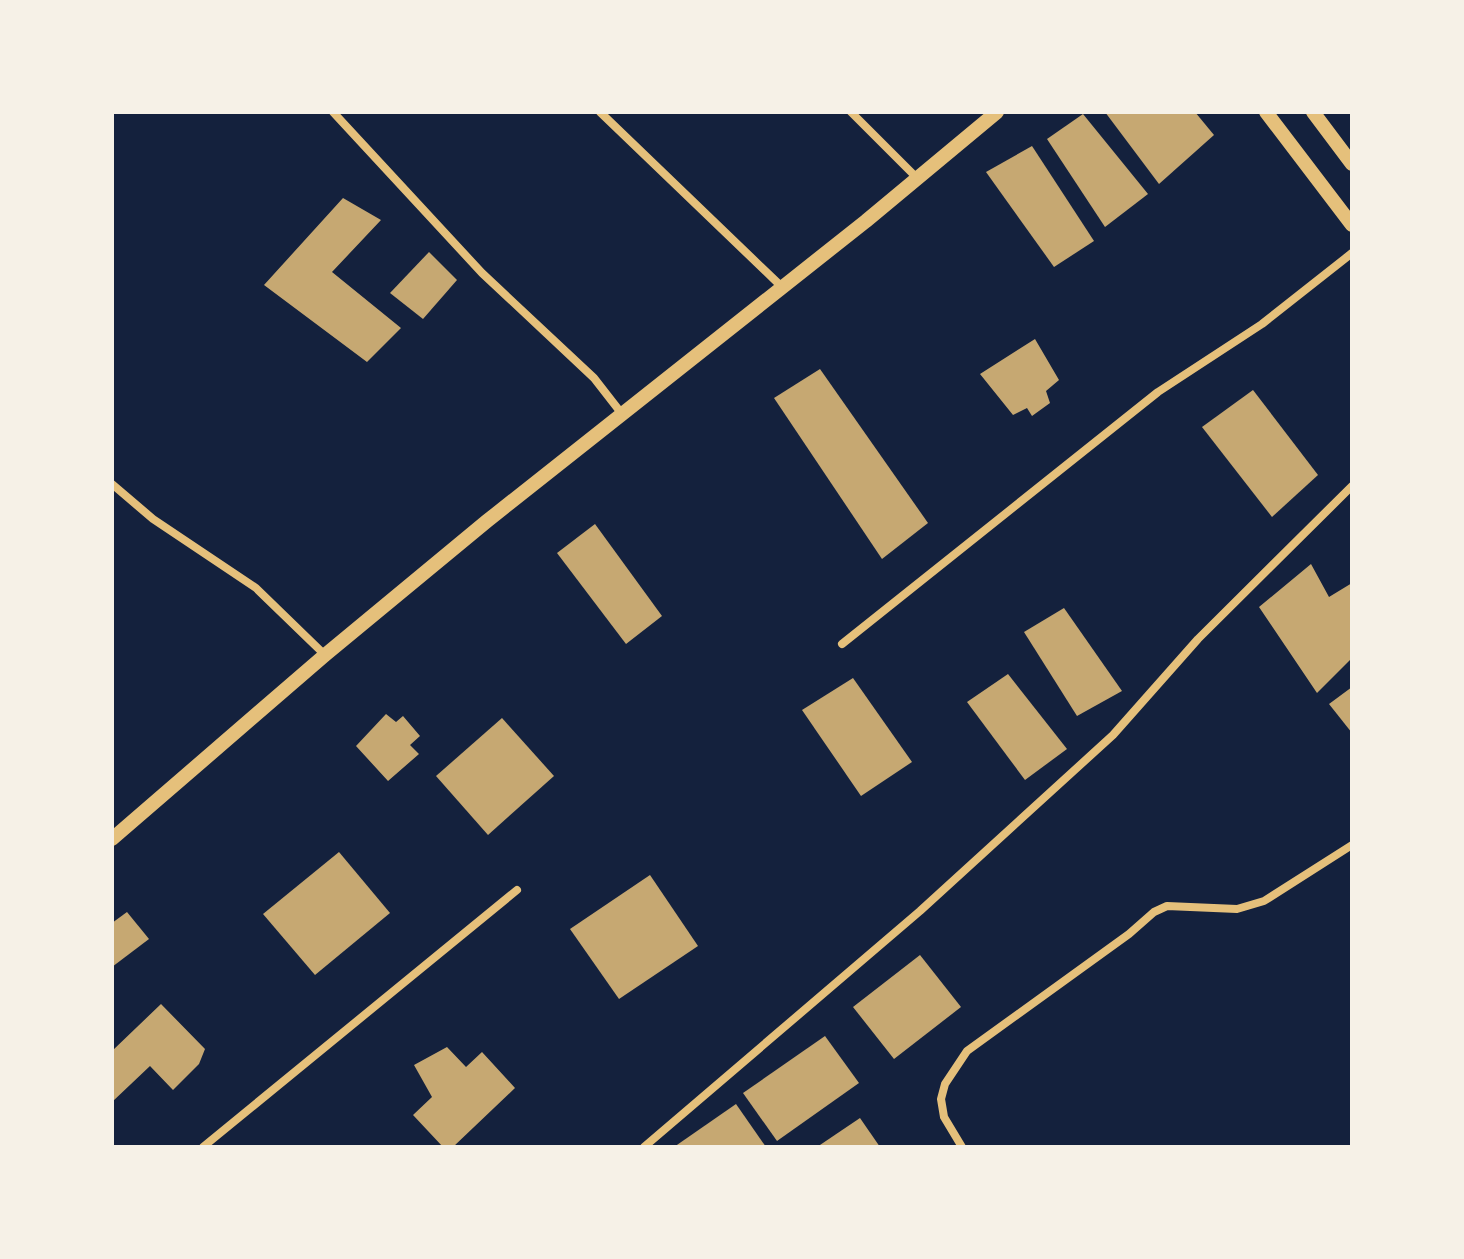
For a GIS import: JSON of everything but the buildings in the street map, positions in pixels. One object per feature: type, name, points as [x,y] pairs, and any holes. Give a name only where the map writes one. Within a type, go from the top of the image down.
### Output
[{"type":"street","points":[[333,112],[482,273],[594,378],[622,414]]},
{"type":"street","points":[[600,112],[782,287]]},
{"type":"street","points":[[851,112],[917,178]]},
{"type":"street","points":[[112,839],[325,655],[487,521],[997,112]]},
{"type":"street","points":[[1266,112],[1352,225]]},
{"type":"street","points":[[1313,112],[1352,164]]},
{"type":"street","points":[[842,644],[1158,392],[1262,324],[1352,253]]},
{"type":"street","points":[[112,484],[153,519],[256,588],[325,655]]},
{"type":"street","points":[[644,1147],[920,911],[1113,735],[1198,639],[1352,486]]},
{"type":"street","points":[[962,1147],[944,1117],[941,1099],[945,1084],[967,1051],[1129,934],[1154,912],[1167,906],[1237,909],[1264,901],[1352,845]]},
{"type":"street","points":[[203,1147],[517,890]]}]
